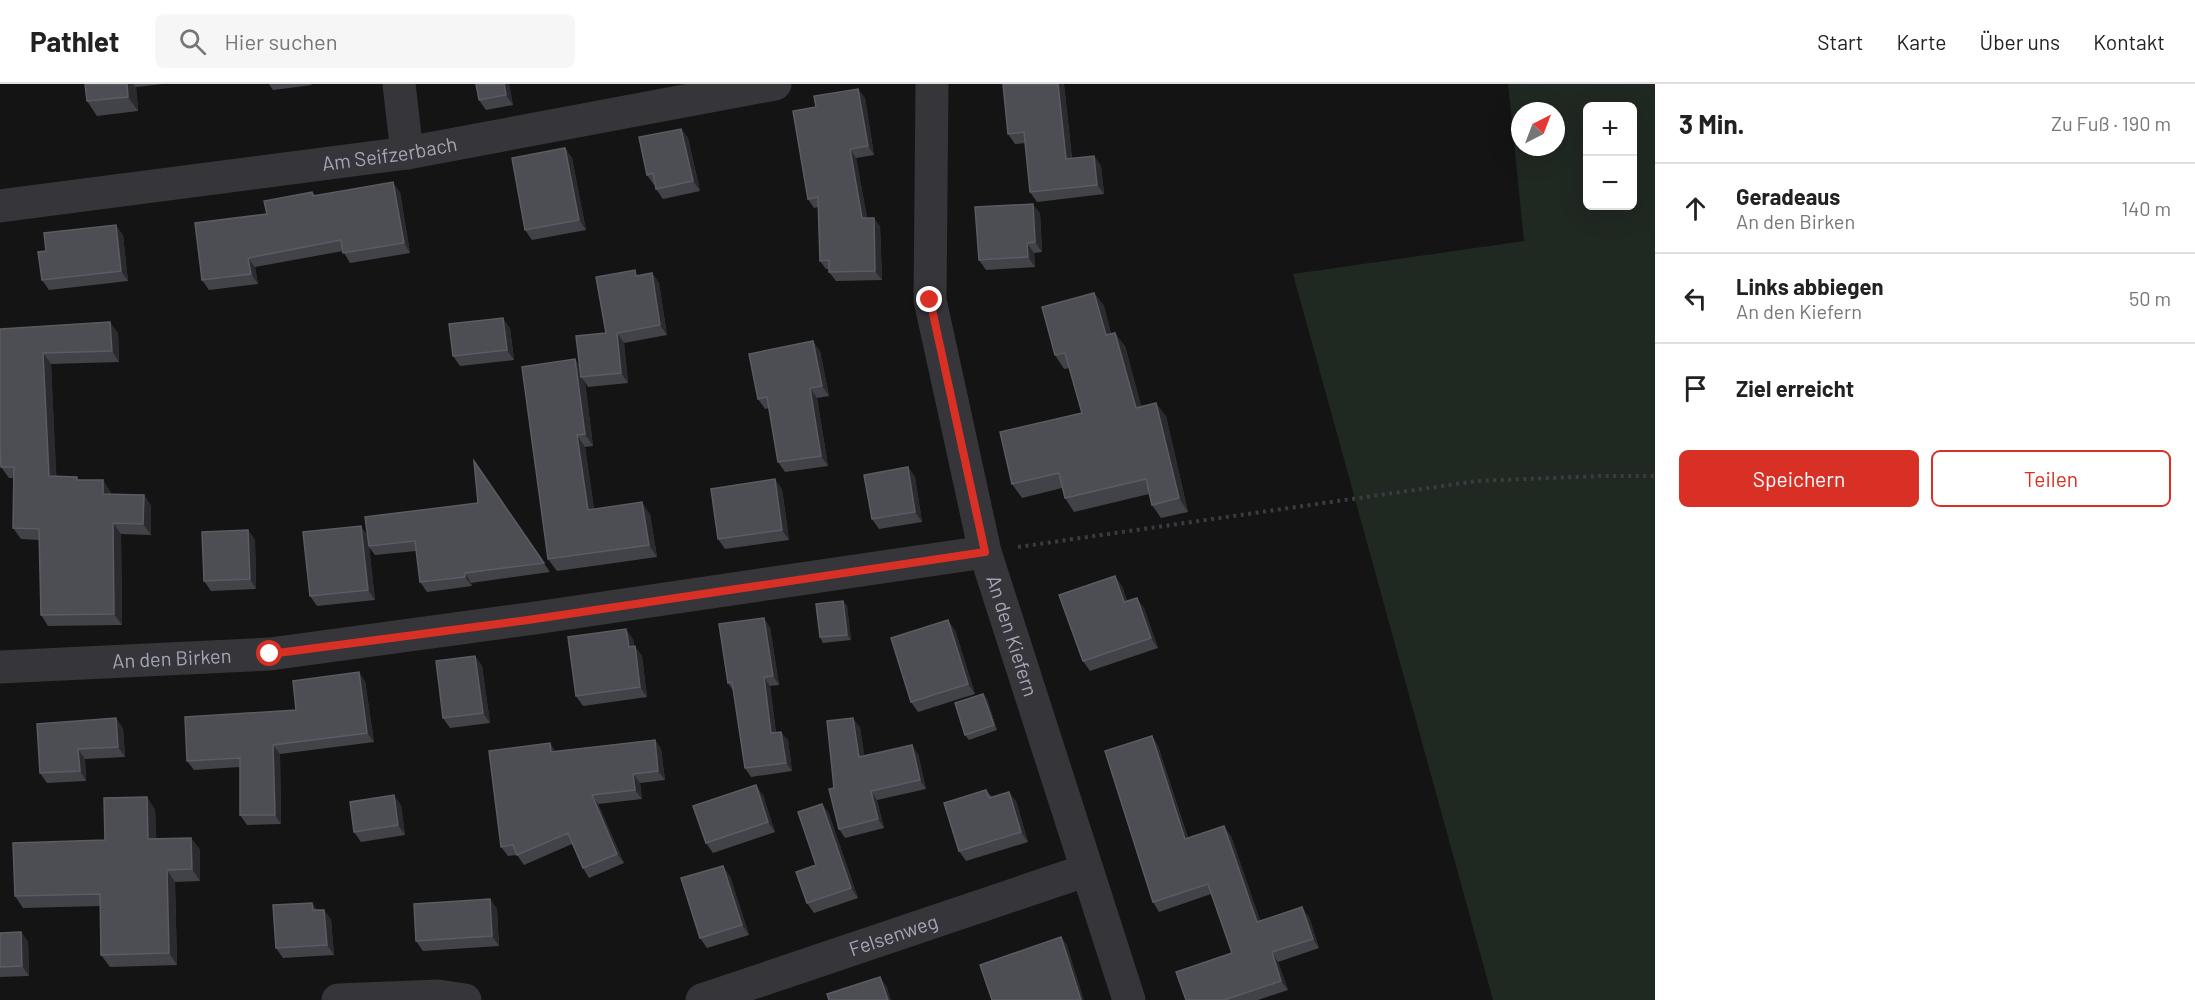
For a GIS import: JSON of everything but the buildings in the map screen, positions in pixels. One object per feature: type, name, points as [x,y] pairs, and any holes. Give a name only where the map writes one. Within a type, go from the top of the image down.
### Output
[{"type":"street","points":[[399,84],[407,153]]},
{"type":"street","name":"Am Seifzerbach","points":[[0,206],[407,153],[776,84]]},
{"type":"street","name":"An den Kiefern","points":[[932,84],[930,300],[985,552],[1129,1000]]},
{"type":"street","name":"An den Birken","points":[[0,667],[270,654],[528,620],[985,552]]},
{"type":"street","name":"Felsenweg","points":[[702,1000],[1087,870]]},
{"type":"street","points":[[338,1000],[438,996],[465,1000]]},
{"type":"path","points":[[985,552],[1477,481],[1600,476],[1655,477]]},
{"type":"shaded area","points":[[1508,84],[1655,84],[1655,1000],[1493,1000],[1293,274],[1524,241],[1515,156],[1565,156],[1565,102],[1511,102],[1511,113]]},
{"type":"route","points":[[270,654],[528,620],[985,552],[930,300]]}]
